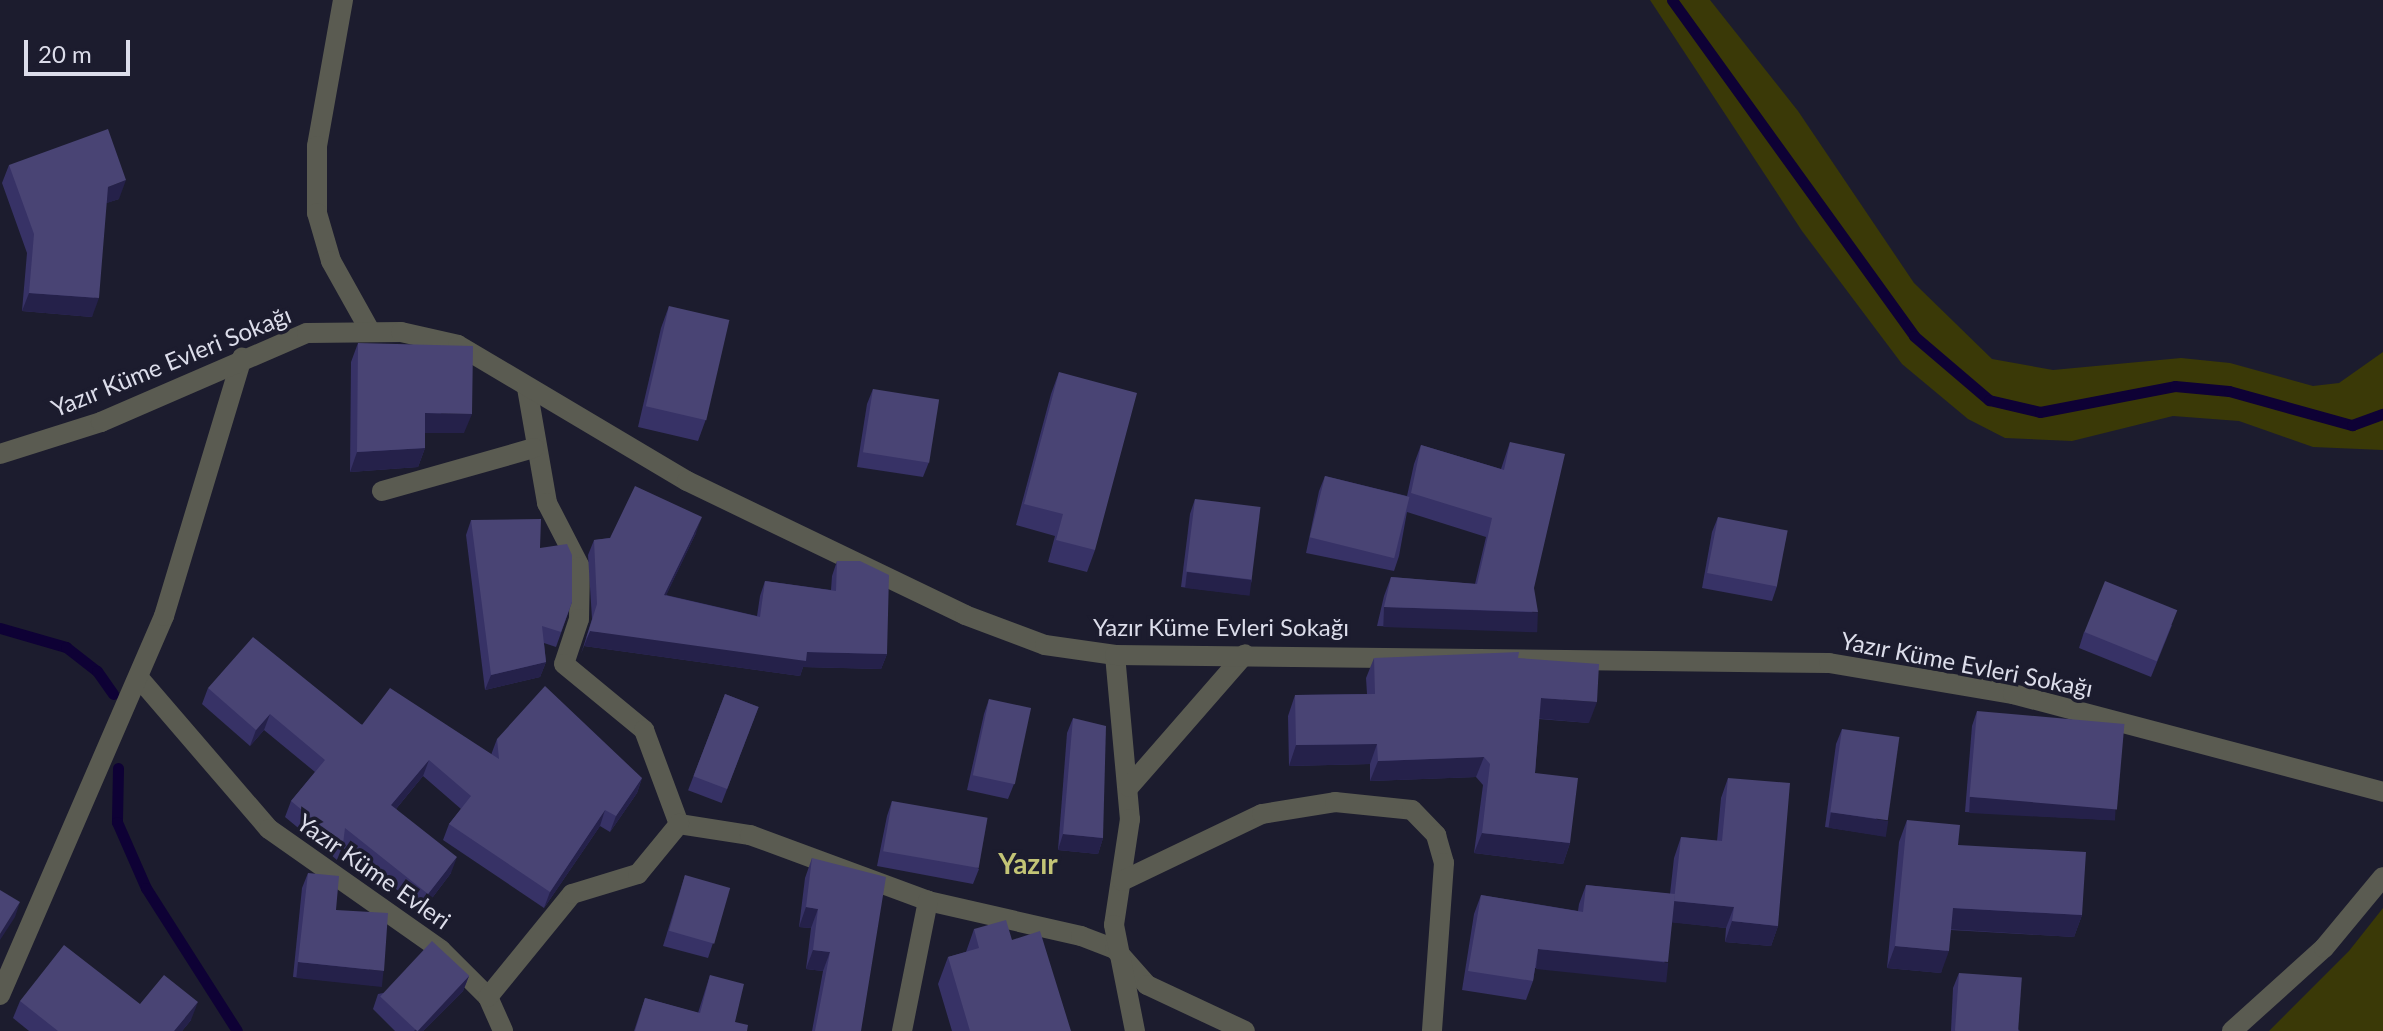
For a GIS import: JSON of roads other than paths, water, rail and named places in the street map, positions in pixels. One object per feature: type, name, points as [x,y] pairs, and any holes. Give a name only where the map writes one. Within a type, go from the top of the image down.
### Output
[{"type":"street","points":[[343,0],[317,146],[317,213],[331,261],[369,329]]},
{"type":"street","name":"Yazır Küme Evleri Sokağı","points":[[0,454],[101,422],[242,357],[307,333],[369,329],[458,345],[653,463],[965,615],[1045,645],[1115,655],[1245,654],[1829,663],[2013,694],[2383,792]]},
{"type":"street","points":[[0,995],[139,678],[242,357]]},
{"type":"street","points":[[527,388],[534,448],[547,503],[580,567],[581,609],[564,664],[644,730],[679,824]]},
{"type":"street","points":[[382,491],[534,448]]},
{"type":"street","points":[[1129,787],[1245,654]]},
{"type":"street","points":[[1115,655],[1129,787],[1115,949],[1135,1031]]},
{"type":"street","name":"Yazır Küme Evleri","points":[[139,678],[269,829],[441,950],[488,997],[503,1031]]},
{"type":"street","points":[[1122,881],[1262,814],[1335,802],[1412,810],[1436,835],[1444,863],[1432,1031]]},
{"type":"street","points":[[679,824],[750,835],[928,901],[1115,949],[1147,985],[1245,1031]]},
{"type":"street","points":[[488,997],[572,894],[638,874],[679,824]]},
{"type":"street","points":[[2232,1031],[2324,948],[2383,877]]},
{"type":"street","points":[[902,1031],[928,901]]},
{"type":"waterway","points":[[1672,0],[1914,336],[1989,400],[2040,412],[2175,386],[2229,391],[2352,425],[2383,414]]},
{"type":"waterway","points":[[0,628],[66,647],[97,671],[113,694]]},
{"type":"waterway","points":[[118,768],[117,822],[146,888],[237,1031]]},
{"type":"district","name":"Yazır","points":[[1028,863]]}]
